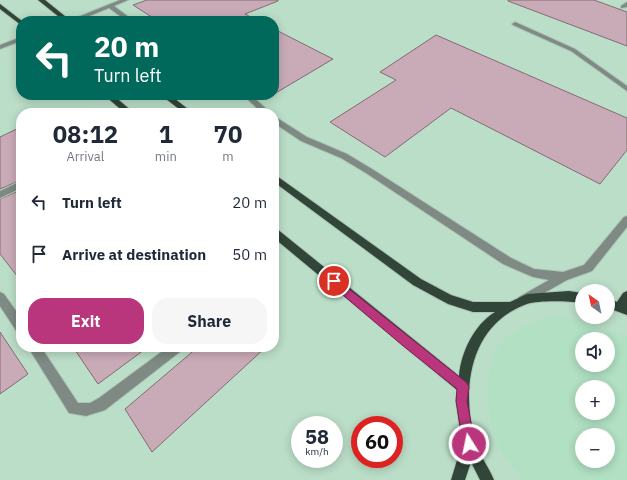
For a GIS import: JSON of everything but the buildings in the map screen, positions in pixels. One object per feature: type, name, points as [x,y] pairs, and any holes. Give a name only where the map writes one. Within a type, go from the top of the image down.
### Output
[{"type":"main road","points":[[40,0],[62,16]]},
{"type":"main road","points":[[0,6],[16,19]]},
{"type":"main road","points":[[114,100],[124,108]]},
{"type":"main road","points":[[172,100],[182,108]]},
{"type":"main road","points":[[279,181],[417,282],[448,299],[473,307],[511,307]]},
{"type":"main road","points":[[279,238],[463,387]]},
{"type":"main road","points":[[624,309],[627,296]]},
{"type":"main road","points":[[486,480],[469,444],[462,401],[466,364],[479,335],[492,320],[511,307],[527,299],[575,297]]},
{"type":"main road","points":[[458,480],[469,444]]},
{"type":"street","points":[[83,16],[125,0]]},
{"type":"street","points":[[110,6],[124,16]]},
{"type":"street","points":[[515,24],[573,50],[627,89]]},
{"type":"street","points":[[0,47],[16,41]]},
{"type":"street","points":[[253,100],[262,108]]},
{"type":"street","points":[[279,122],[304,139],[344,156],[369,171],[507,260],[533,273],[563,277]]},
{"type":"street","points":[[0,196],[16,187]]},
{"type":"street","points":[[511,307],[563,277],[588,268],[627,220]]},
{"type":"street","points":[[0,297],[16,321]]},
{"type":"street","points":[[37,352],[74,408],[83,410],[92,410],[104,403],[170,352]]},
{"type":"shaded area","points":[[0,0],[627,0],[627,480],[0,480]]},
{"type":"shaded area","points":[[556,316],[575,319],[575,324],[589,324],[613,332],[575,332],[575,372],[615,372],[615,333],[627,337],[627,480],[524,480],[503,454],[492,427],[489,411],[488,378],[491,363],[497,349],[506,338],[517,330],[536,321]]},
{"type":"route","points":[[334,281],[405,341],[463,387],[462,401],[469,444]]}]
